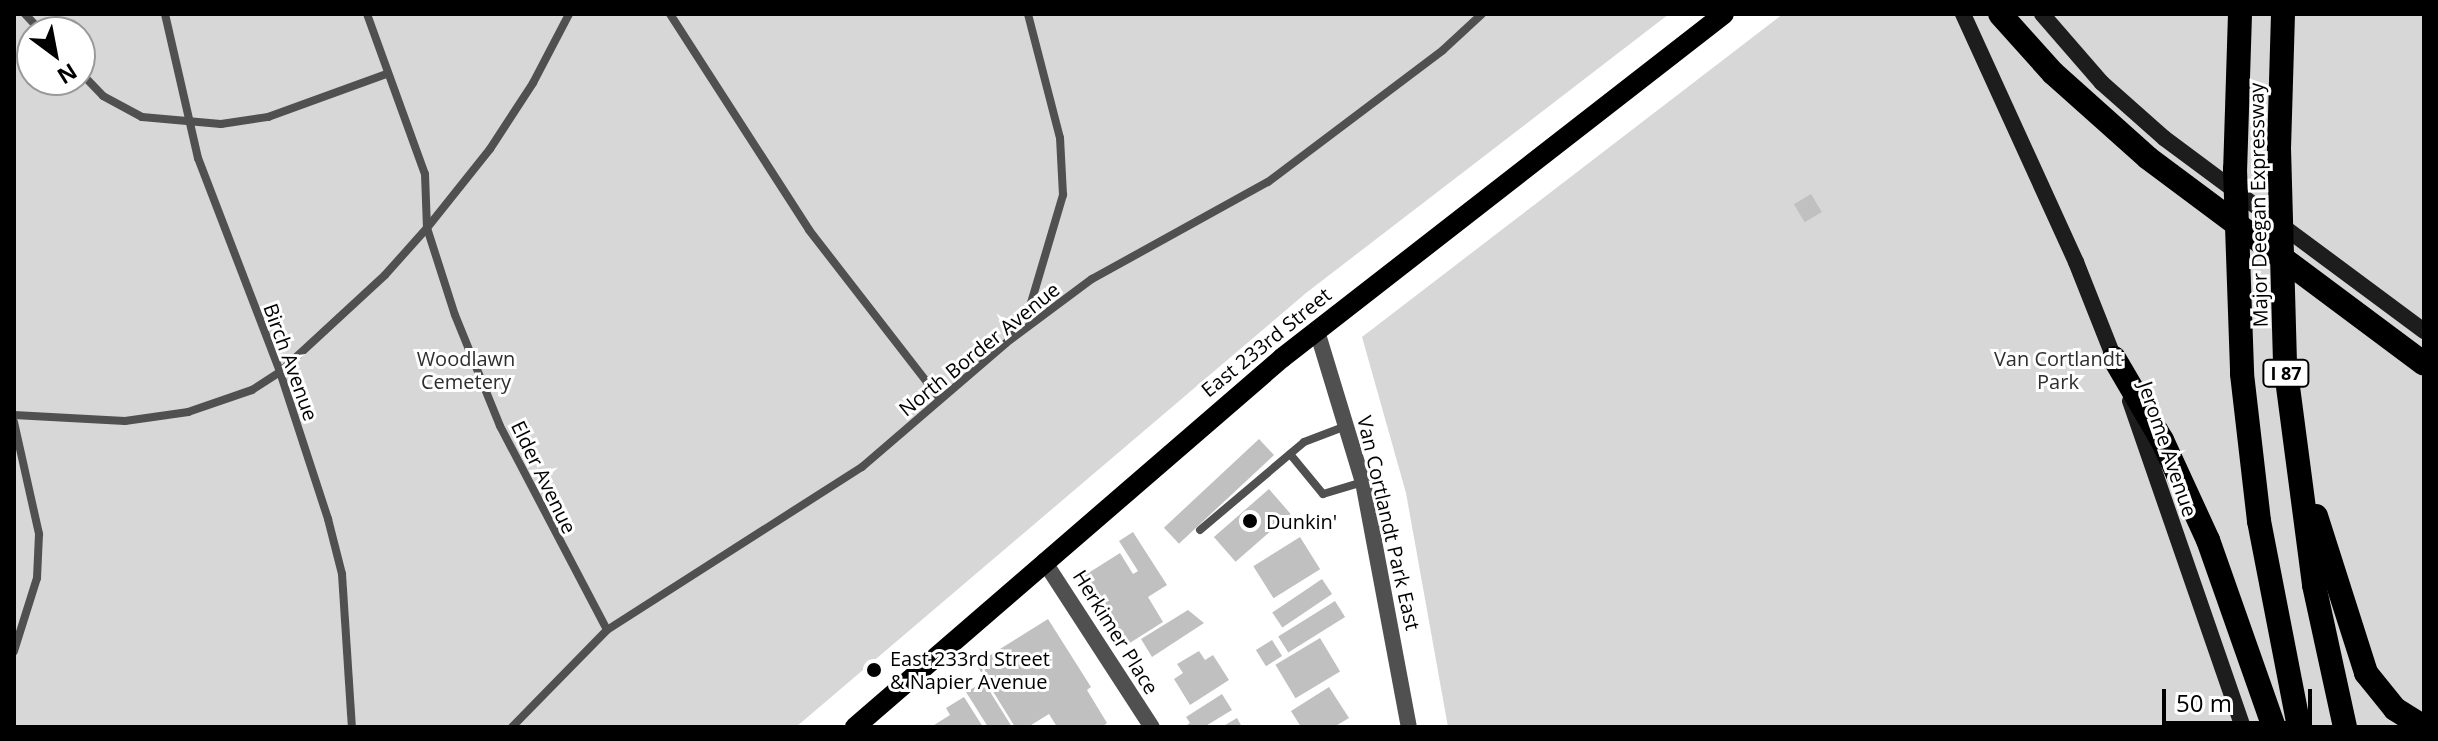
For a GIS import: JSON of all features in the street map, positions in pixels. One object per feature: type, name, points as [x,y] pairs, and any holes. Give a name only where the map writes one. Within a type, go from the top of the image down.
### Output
[{"type":"highway","points":[[2000,14],[2099,117],[2204,201],[2424,364]]},
{"type":"highway","points":[[2225,14],[2236,87]]},
{"type":"highway","name":"Major Deegan Expressway","points":[[2240,14],[2236,87],[2236,276],[2243,389],[2259,521],[2299,727]]},
{"type":"highway","name":"Major Deegan Expressway","points":[[2283,14],[2279,233],[2293,442],[2314,585],[2345,727]]},
{"type":"highway","points":[[2114,358],[2162,440],[2208,540],[2274,727]]},
{"type":"highway","points":[[2293,442],[2361,664],[2387,701],[2424,727]]},
{"type":"main road","name":"East 233rd Street","points":[[865,724],[1044,561],[1317,331],[1724,14]]},
{"type":"main road","name":"Jerome Avenue","points":[[1963,14],[2114,358],[2243,727]]},
{"type":"main road","points":[[2042,14],[2120,100],[2205,169],[2424,331]]},
{"type":"street","name":"Van Cortlandt Park East","points":[[1317,331],[1363,482],[1409,727]]},
{"type":"street","name":"Herkimer Place","points":[[1044,561],[1152,727]]},
{"type":"lane","name":"Birch Avenue","points":[[165,14],[191,122],[229,246],[280,372],[342,574],[352,727]]},
{"type":"lane","name":"Elder Avenue","points":[[367,14],[386,74],[425,174],[427,228],[500,426],[607,630]]},
{"type":"lane","points":[[14,415],[125,421],[188,412],[252,390],[280,372],[323,336],[427,228],[525,96],[569,14]]},
{"type":"lane","points":[[670,14],[809,230],[940,399]]},
{"type":"lane","points":[[1006,343],[1031,303],[1063,195],[1060,138],[1028,14]]},
{"type":"lane","name":"North Border Avenue","points":[[512,727],[607,630],[862,467],[1006,343],[1092,279],[1268,182],[1443,50],[1482,14]]},
{"type":"lane","points":[[96,89],[103,96],[142,117],[191,122],[268,117],[386,74]]},
{"type":"lane","points":[[14,422],[39,534],[37,578],[14,651]]},
{"type":"lane","points":[[1200,530],[1304,442],[1346,425]]},
{"type":"lane","points":[[1290,454],[1323,494],[1363,482]]},
{"type":"green space","name":"Woodlawn Cemetery","points":[[14,14],[1669,14],[1306,293],[796,727],[14,727]]},
{"type":"green space","name":"Van Cortlandt Park","points":[[1783,14],[2424,14],[2424,727],[1448,727],[1406,493],[1362,337]]},
{"type":"building","points":[[1811,194],[1822,212],[1805,222],[1794,204]]},
{"type":"building","points":[[1259,439],[1274,455],[1179,544],[1164,528]]},
{"type":"building","points":[[1269,489],[1291,514],[1236,562],[1214,537]]},
{"type":"building","points":[[1133,532],[1167,585],[1148,597],[1163,622],[1125,646],[1082,577],[1120,553],[1133,574],[1138,571],[1119,541]]},
{"type":"building","points":[[1300,537],[1320,569],[1273,598],[1253,566]]},
{"type":"building","points":[[1322,579],[1332,594],[1282,627],[1272,613]]},
{"type":"building","points":[[1335,601],[1345,617],[1288,653],[1278,637]]},
{"type":"building","points":[[1188,610],[1204,623],[1152,657],[1141,639]]},
{"type":"building","points":[[1048,619],[1091,687],[1087,690],[1107,723],[1102,727],[1057,727],[1049,714],[1028,727],[1015,727],[976,664]]},
{"type":"building","points":[[1320,638],[1340,671],[1296,698],[1275,665]]},
{"type":"building","points":[[1272,640],[1282,656],[1266,666],[1256,650]]},
{"type":"building","points":[[1199,651],[1205,660],[1213,655],[1229,680],[1190,705],[1174,679],[1183,673],[1177,664]]},
{"type":"building","points":[[984,682],[1012,727],[988,727],[966,692]]},
{"type":"building","points":[[1329,687],[1349,718],[1334,727],[1301,727],[1291,711]]},
{"type":"building","points":[[1222,694],[1232,710],[1204,727],[1184,727],[1190,723],[1186,717]]},
{"type":"building","points":[[964,697],[983,727],[931,727],[950,715],[946,708]]},
{"type":"building","points":[[1237,718],[1242,727],[1222,727]]},
{"type":"place","name":"Dunkin'","points":[[1250,521]]},
{"type":"place","name":"East 233rd Street & Napier Avenue","points":[[874,670]]}]
